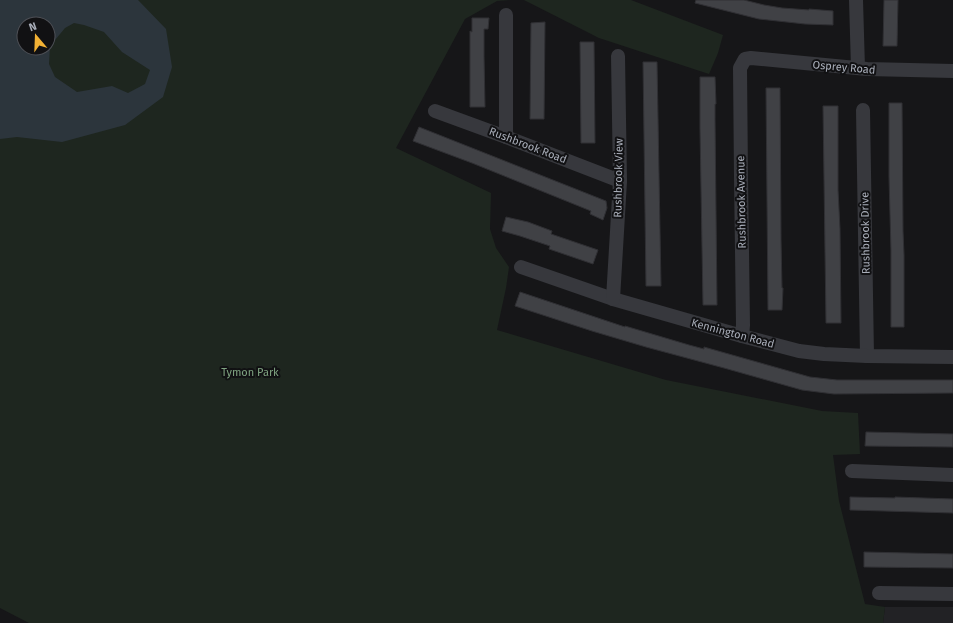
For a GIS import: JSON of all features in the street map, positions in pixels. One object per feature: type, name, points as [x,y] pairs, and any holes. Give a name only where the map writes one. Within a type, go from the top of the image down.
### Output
[{"type":"street","points":[[856,0],[858,68]]},
{"type":"street","points":[[506,15],[506,137]]},
{"type":"street","name":"Rushbrook View","points":[[613,299],[620,181],[618,56]]},
{"type":"street","name":"Osprey Road","points":[[740,68],[745,59],[751,58],[858,68],[953,71]]},
{"type":"street","name":"Rushbrook Avenue","points":[[740,68],[742,336]]},
{"type":"street","name":"Rushbrook Road","points":[[435,110],[620,181]]},
{"type":"street","name":"Rushbrook Drive","points":[[863,110],[867,356]]},
{"type":"street","name":"Kennington Road","points":[[521,267],[613,299],[799,351],[867,356],[953,357]]},
{"type":"street","points":[[852,471],[953,475]]},
{"type":"street","points":[[879,593],[953,594]]},
{"type":"shaded area","points":[[0,0],[138,0],[166,29],[172,67],[163,97],[125,125],[62,142],[17,137],[0,139]],"holes":[[[16,16],[56,16],[56,39],[65,28],[74,23],[104,32],[122,52],[150,70],[145,84],[128,93],[112,86],[77,92],[55,77],[49,64],[49,56],[16,56]]]},
{"type":"shaded area","points":[[885,607],[953,607],[953,623],[883,623]]},
{"type":"green space","name":"Tymon Park","points":[[0,0],[511,0],[497,1],[465,19],[396,148],[491,193],[490,229],[496,248],[509,267],[497,330],[666,380],[822,411],[858,413],[860,454],[833,455],[839,501],[865,604],[885,607],[883,623],[29,623],[0,608]]},
{"type":"green space","points":[[524,0],[631,0],[723,35],[718,53],[709,74],[599,38]]},
{"type":"building","points":[[696,0],[744,0],[782,8],[833,11],[833,25],[805,24],[759,19],[695,3]]},
{"type":"building","points":[[884,0],[898,0],[897,46],[883,46]]},
{"type":"building","points":[[472,18],[489,18],[488,29],[484,29],[485,107],[470,107],[470,31],[472,32]]},
{"type":"building","points":[[545,22],[544,119],[530,119],[531,23]]},
{"type":"building","points":[[580,42],[594,42],[595,143],[581,143]]},
{"type":"building","points":[[643,62],[657,62],[661,286],[646,286]]},
{"type":"building","points":[[700,77],[715,77],[717,305],[703,305]]},
{"type":"building","points":[[766,88],[780,88],[782,310],[768,310]]},
{"type":"building","points":[[889,103],[902,103],[904,327],[891,327]]},
{"type":"building","points":[[823,106],[838,106],[841,323],[826,323]]},
{"type":"building","points":[[419,127],[606,201],[607,208],[603,220],[590,214],[591,211],[413,141]]},
{"type":"building","points":[[506,217],[528,222],[552,231],[551,234],[598,250],[593,264],[549,249],[550,246],[502,231]]},
{"type":"building","points":[[520,292],[625,327],[704,349],[704,347],[810,377],[837,380],[953,380],[953,393],[834,394],[802,390],[646,347],[515,306]]},
{"type":"building","points":[[866,432],[953,434],[953,447],[865,446]]},
{"type":"building","points":[[850,497],[953,499],[953,513],[850,510]]},
{"type":"building","points":[[864,552],[953,554],[953,568],[864,567]]}]
